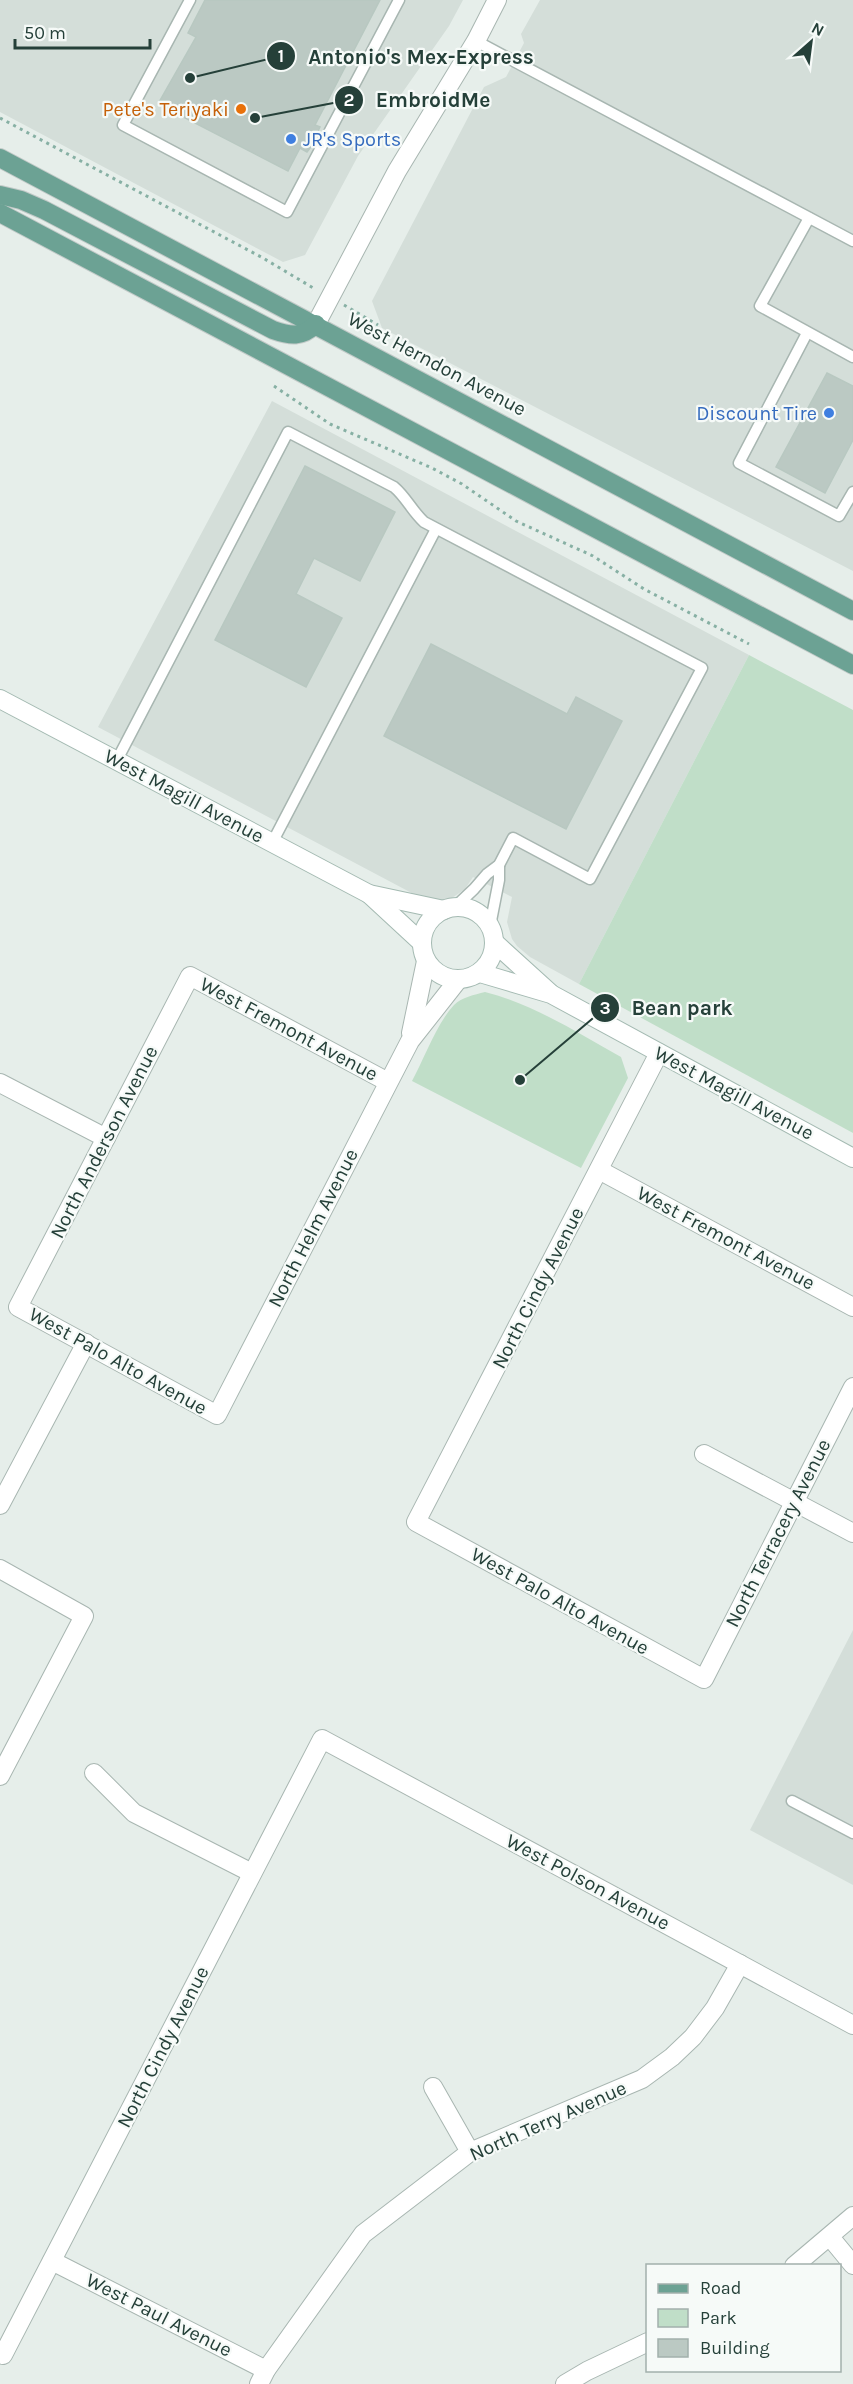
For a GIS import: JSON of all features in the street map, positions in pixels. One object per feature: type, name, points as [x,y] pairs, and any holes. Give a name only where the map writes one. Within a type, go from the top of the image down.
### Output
[{"type":"main road","name":"West Herndon Avenue","points":[[0,158],[853,611]]},
{"type":"main road","points":[[0,195],[44,210],[273,330],[298,335],[307,333],[316,324]]},
{"type":"main road","points":[[0,213],[853,665]]},
{"type":"street","points":[[316,324],[397,171],[476,41],[497,0]]},
{"type":"street","name":"West Magill Avenue","points":[[0,699],[369,894],[449,909]]},
{"type":"street","name":"West Magill Avenue","points":[[369,894],[424,952]]},
{"type":"street","points":[[449,909],[478,913],[492,934],[491,960],[480,973],[470,978],[458,980],[446,978],[434,971],[424,952],[425,930],[432,918],[449,909]]},
{"type":"street","name":"West Magill Avenue","points":[[492,934],[551,994]]},
{"type":"street","name":"North Helm Avenue","points":[[410,1041],[424,952]]},
{"type":"street","name":"West Magill Avenue","points":[[480,973],[551,994],[853,1158]]},
{"type":"street","name":"West Fremont Avenue","points":[[190,976],[388,1082]]},
{"type":"street","name":"North Anderson Avenue","points":[[18,1307],[190,976]]},
{"type":"street","name":"North Helm Avenue","points":[[217,1415],[410,1041],[458,980]]},
{"type":"street","name":"North Cindy Avenue","points":[[416,1522],[659,1053]]},
{"type":"street","points":[[0,1083],[106,1138]]},
{"type":"street","name":"West Fremont Avenue","points":[[599,1170],[853,1307]]},
{"type":"street","name":"West Palo Alto Avenue","points":[[18,1307],[217,1415]]},
{"type":"street","points":[[0,1506],[86,1343]]},
{"type":"street","name":"North Terracery Avenue","points":[[704,1679],[853,1387]]},
{"type":"street","points":[[704,1454],[853,1533]]},
{"type":"street","name":"West Palo Alto Avenue","points":[[416,1522],[704,1679]]},
{"type":"street","points":[[0,1569],[84,1616],[0,1776]]},
{"type":"street","name":"North Cindy Avenue","points":[[3,2355],[322,1739]]},
{"type":"street","name":"West Polson Avenue","points":[[322,1739],[853,2025]]},
{"type":"street","points":[[94,1773],[134,1813],[252,1873]]},
{"type":"street","name":"North Terry Avenue","points":[[262,2377],[363,2234],[470,2152],[642,2079],[672,2057],[693,2037],[715,2008],[740,1964]]},
{"type":"street","points":[[434,2087],[470,2152]]},
{"type":"street","points":[[795,2264],[830,2238],[853,2216]]},
{"type":"street","points":[[830,2238],[853,2265]]},
{"type":"street","name":"West Paul Avenue","points":[[52,2261],[262,2377]]},
{"type":"street","points":[[565,2384],[590,2377],[646,2343]]},
{"type":"lane","points":[[190,0],[123,125],[287,212],[399,0]]},
{"type":"lane","points":[[476,41],[853,242]]},
{"type":"lane","points":[[809,218],[760,306],[853,357]]},
{"type":"lane","points":[[807,333],[739,463],[839,516],[853,492]]},
{"type":"lane","points":[[117,760],[288,432],[394,487],[405,496],[416,515],[436,529],[702,668],[590,879],[513,838],[499,865],[449,909]]},
{"type":"lane","points":[[272,843],[436,529]]},
{"type":"lane","points":[[492,934],[499,865]]},
{"type":"lane","points":[[792,1801],[853,1833]]},
{"type":"path","points":[[0,118],[263,258],[286,274]]},
{"type":"path","points":[[367,317],[378,325]]},
{"type":"path","points":[[274,386],[330,423],[432,468],[462,484],[516,521],[593,556],[644,589],[749,644]]},
{"type":"shaded area","points":[[0,0],[463,0],[449,26],[358,156],[305,255],[283,262],[0,112]]},
{"type":"shaded area","points":[[540,0],[853,0],[853,571],[382,328],[372,301],[484,87],[506,77],[524,43],[521,34]]},
{"type":"shaded area","points":[[272,401],[749,655],[579,984],[530,957],[517,946],[512,939],[507,922],[512,897],[473,877],[465,889],[452,898],[437,902],[423,899],[98,727]]},
{"type":"shaded area","points":[[853,1630],[853,1885],[750,1830]]},
{"type":"green space","points":[[749,655],[853,710],[853,1133],[579,984]]},
{"type":"green space","points":[[485,992],[538,1012],[621,1057],[628,1078],[581,1168],[412,1081],[436,1031],[454,1005],[468,997]]},
{"type":"building","points":[[205,0],[380,0],[315,125],[320,127],[310,148],[307,152],[300,148],[288,171],[158,104],[196,37],[188,33]]},
{"type":"building","name":"Discount Tire","points":[[827,373],[853,386],[853,440],[825,493],[776,467]]},
{"type":"building","points":[[305,466],[395,512],[360,581],[314,558],[296,594],[342,618],[306,687],[215,640]]},
{"type":"building","points":[[431,644],[567,714],[576,697],[622,721],[566,829],[384,736]]},
{"type":"place","name":"Antonio's Mex-Express","points":[[190,78]]},
{"type":"place","name":"Pete's Teriyaki","points":[[241,109]]},
{"type":"place","name":"EmbroidMe","points":[[255,118]]},
{"type":"place","name":"JR's Sports","points":[[291,139]]},
{"type":"place","name":"Discount Tire","points":[[829,413]]},
{"type":"place","name":"Bean park","points":[[520,1080]]}]
